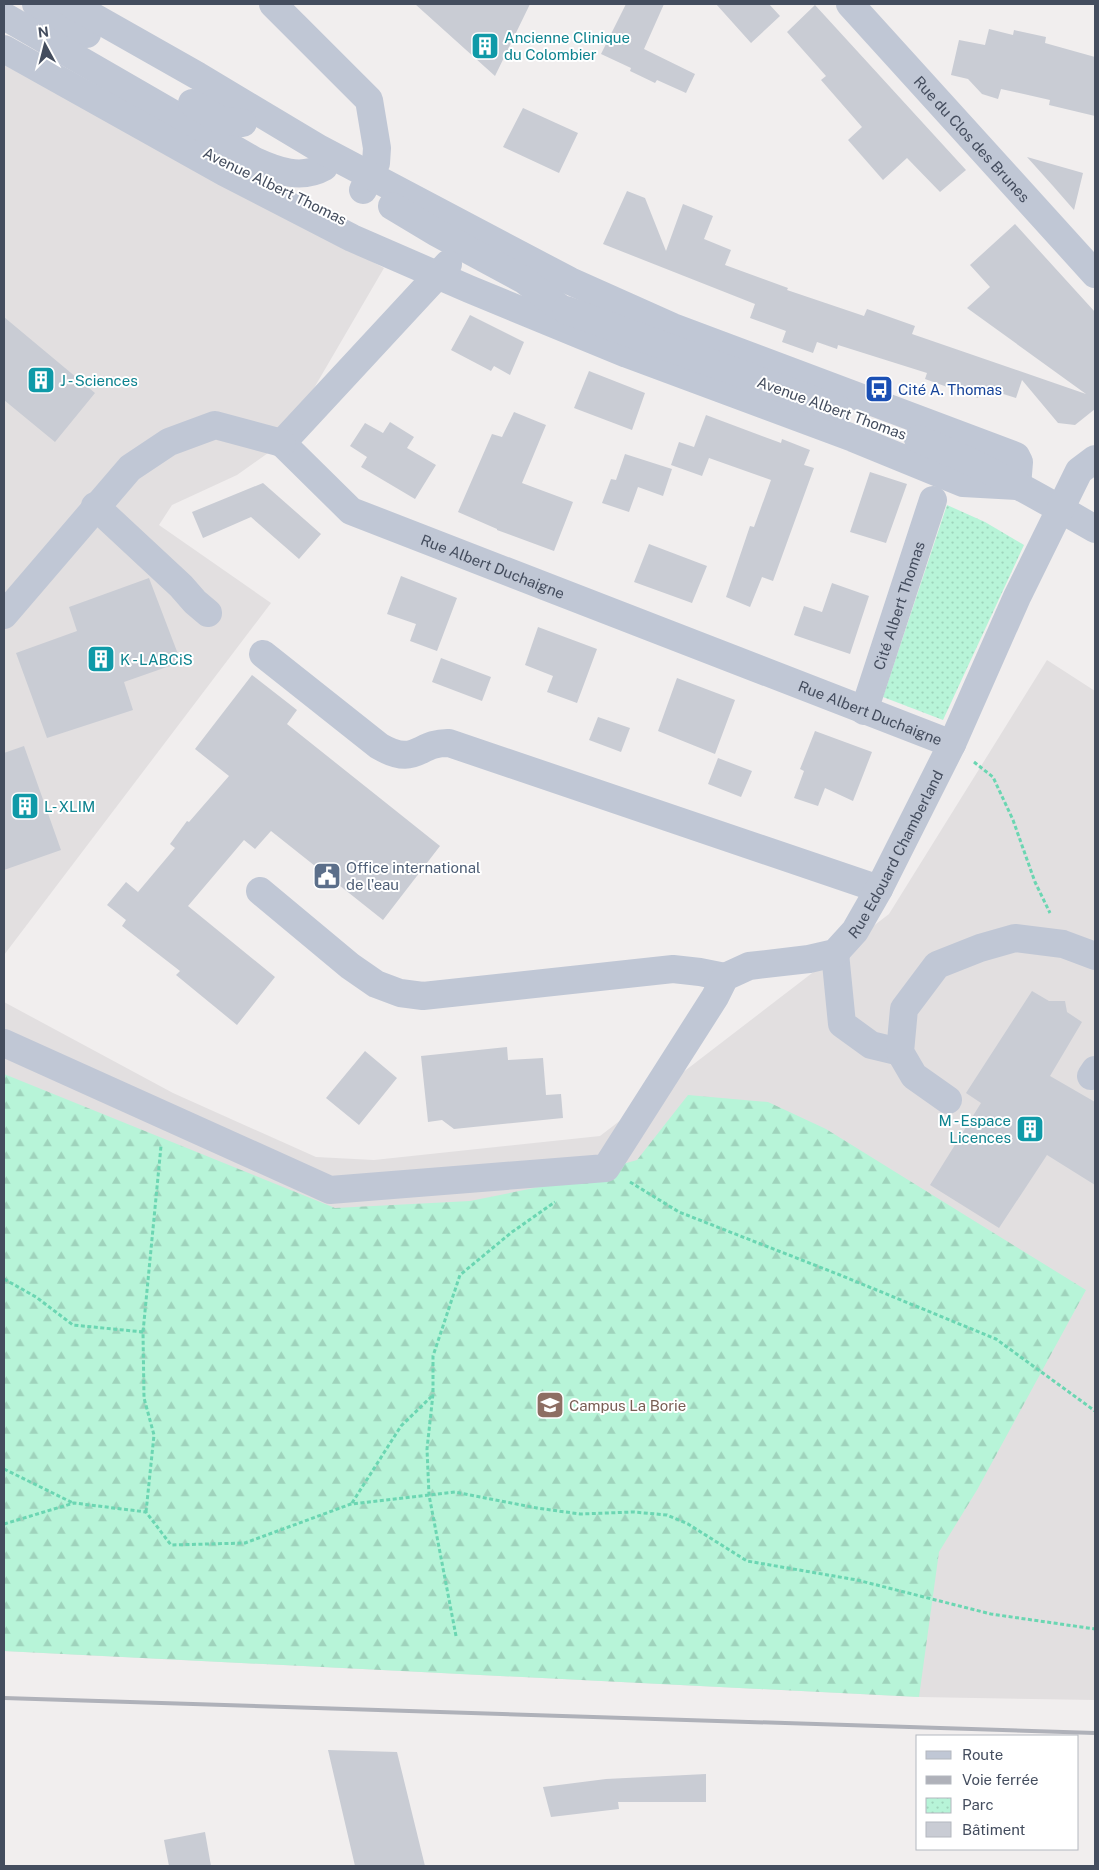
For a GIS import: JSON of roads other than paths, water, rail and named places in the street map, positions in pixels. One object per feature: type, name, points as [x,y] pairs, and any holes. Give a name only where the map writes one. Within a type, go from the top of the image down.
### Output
[{"type":"street","points":[[20,4],[220,120],[243,123]]},
{"type":"street","name":"Avenue Albert Thomas","points":[[36,4],[243,123],[324,167],[366,183],[437,233],[524,280],[560,307]]},
{"type":"street","points":[[4,49],[52,74],[224,172],[352,238],[443,270],[627,354],[853,438],[963,483],[1017,486],[1020,462],[1016,456],[673,327],[629,309],[570,281],[366,183],[320,149],[198,76],[71,4]]},
{"type":"street","points":[[273,4],[369,100],[378,148],[376,163],[366,183]]},
{"type":"street","name":"Rue du Clos des Brunes","points":[[850,4],[1095,274]]},
{"type":"street","points":[[4,16],[255,161],[278,171],[289,173],[315,172],[324,167]]},
{"type":"street","name":"Avenue Albert Thomas","points":[[4,38],[154,124],[237,168],[319,209],[398,245],[443,270],[560,307],[941,448],[1060,508],[1095,529]]},
{"type":"street","points":[[4,615],[95,506],[130,468],[169,442],[215,426],[282,443],[443,270]]},
{"type":"street","name":"Rue Albert Duchaigne","points":[[282,443],[351,511],[952,744]]},
{"type":"street","name":"Rue Edouard Chamberland","points":[[835,953],[855,931],[879,889],[952,744],[1017,597],[1060,508],[1079,471],[1095,459]]},
{"type":"street","name":"Cité Albert Thomas","points":[[864,711],[933,500]]},
{"type":"street","points":[[95,506],[208,613]]},
{"type":"street","points":[[263,654],[380,746],[393,754],[416,754],[434,744],[449,742],[879,889]]},
{"type":"street","points":[[260,891],[350,966],[376,984],[400,993],[423,996],[673,970],[700,972],[725,977],[749,966],[809,959],[835,953],[842,1024],[871,1045],[900,1052]]},
{"type":"street","points":[[948,1100],[914,1076],[900,1052],[904,1009],[937,965],[980,948],[1015,938],[1063,944],[1095,956]]},
{"type":"street","points":[[4,1043],[330,1190],[606,1168],[715,998],[725,977]]},
{"type":"railway","points":[[4,1698],[1095,1733]]},
{"type":"place","name":"Ancienne Clinique du Colombier","points":[[485,46]]},
{"type":"place","name":"J - Sciences","points":[[41,380]]},
{"type":"place","name":"Cité A. Thomas","points":[[879,389]]},
{"type":"place","name":"K - LABCiS","points":[[101,659]]},
{"type":"place","name":"L- XLIM","points":[[25,806]]},
{"type":"place","name":"Office international de l'eau","points":[[327,876]]},
{"type":"place","name":"M - Espace Licences","points":[[1030,1129]]},
{"type":"place","name":"Campus La Borie","points":[[550,1405]]}]
